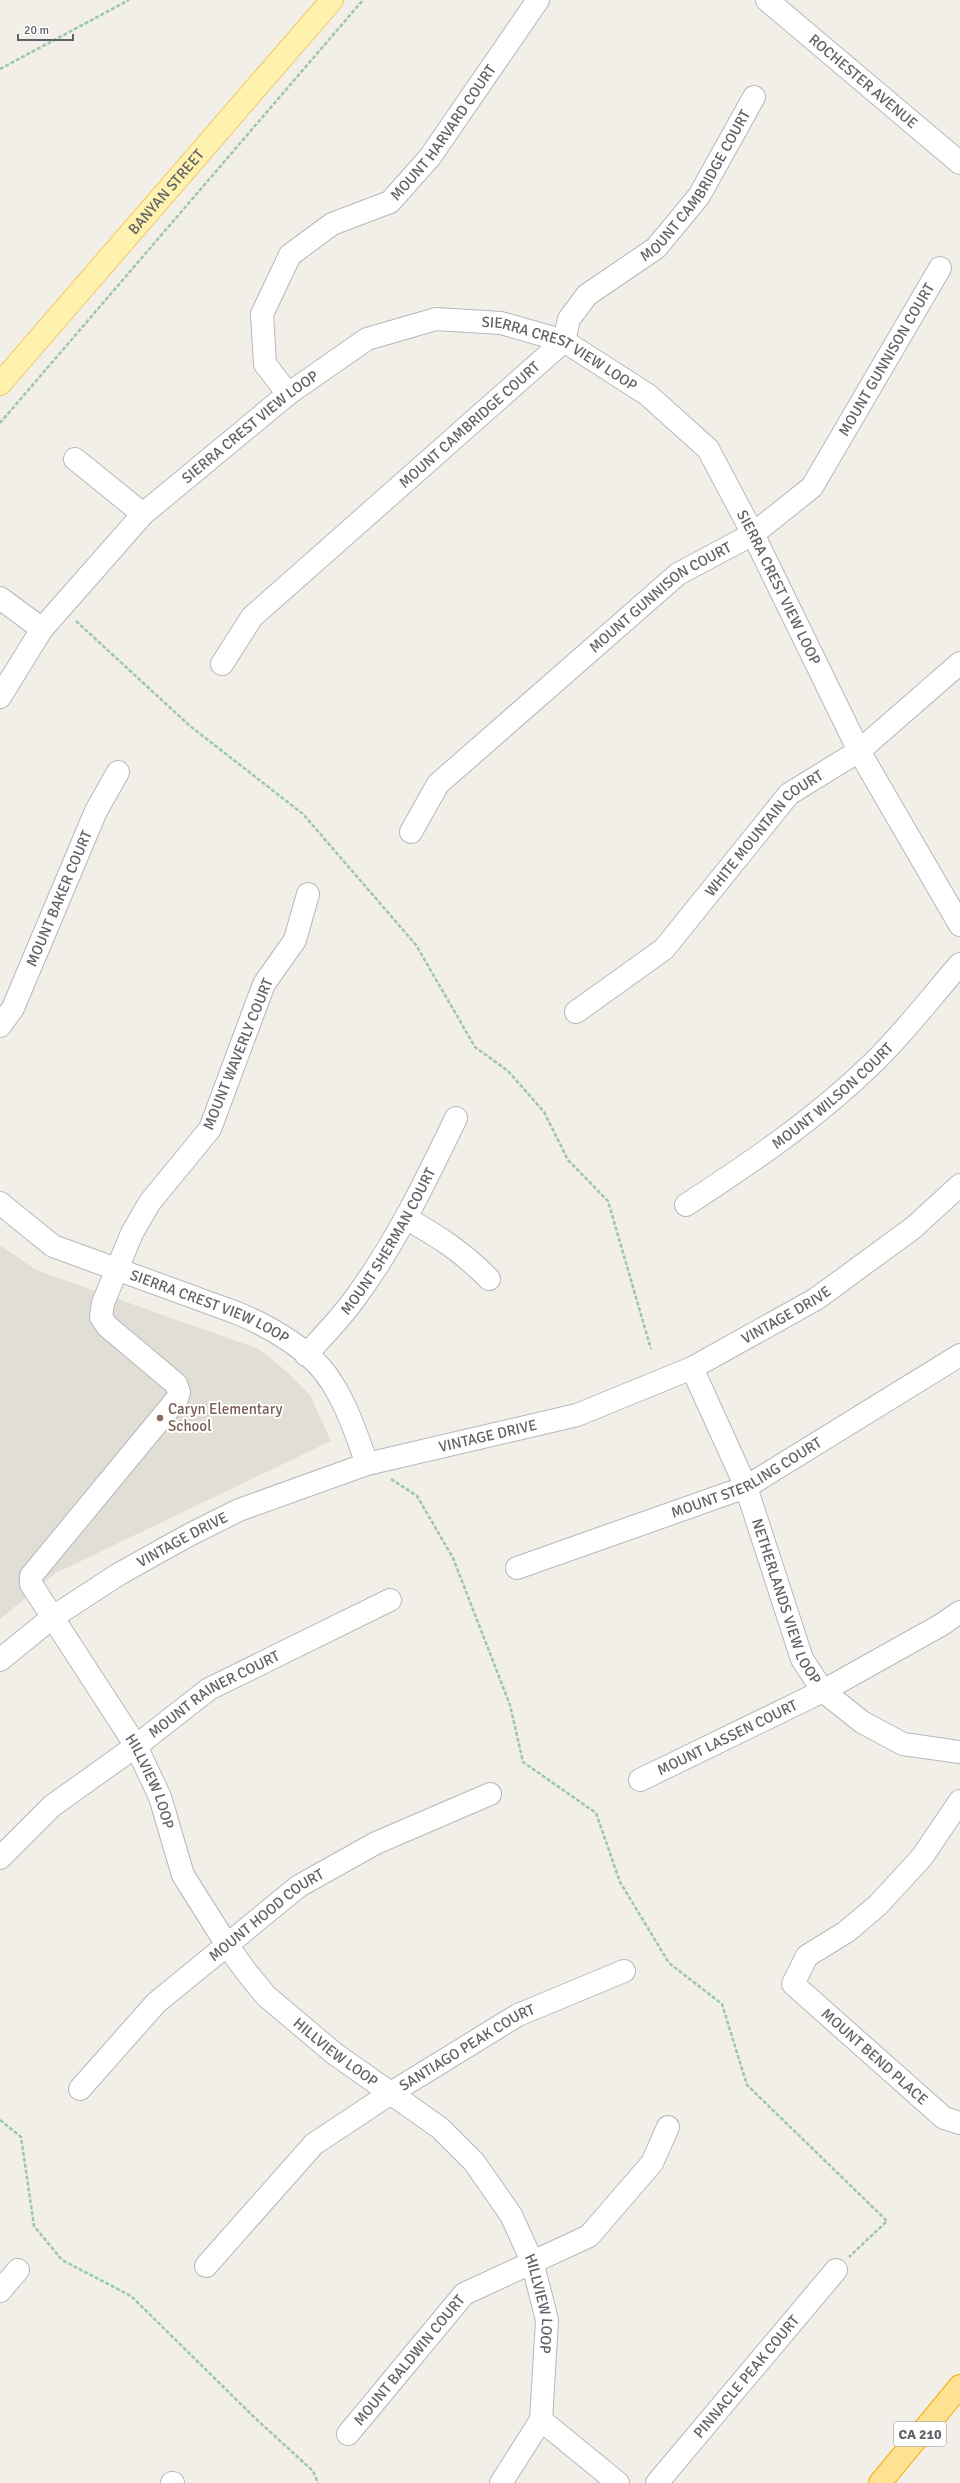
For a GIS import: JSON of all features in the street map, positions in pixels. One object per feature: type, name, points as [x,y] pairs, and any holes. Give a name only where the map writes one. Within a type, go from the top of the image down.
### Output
[{"type":"highway","name":"CA 210","points":[[880,2483],[960,2386]]},
{"type":"main road","name":"BANYAN STREET","points":[[0,384],[332,0]]},
{"type":"street","name":"MOUNT HARVARD COURT","points":[[288,394],[265,364],[262,314],[290,255],[332,224],[390,202],[430,158],[538,0]]},
{"type":"street","name":"ROCHESTER AVENUE","points":[[768,0],[960,163]]},
{"type":"street","name":"MOUNT CAMBRIDGE COURT","points":[[222,664],[252,616],[564,341],[569,319],[587,295],[656,248],[699,196],[754,97]]},
{"type":"street","name":"MOUNT GUNNISON COURT","points":[[411,832],[438,784],[678,574],[753,534],[812,487],[940,268]]},
{"type":"street","name":"SIERRA CREST VIEW LOOP","points":[[0,697],[42,629],[143,514],[288,394],[367,339],[436,319],[501,323],[564,341],[648,395],[708,449],[753,534],[859,751],[960,925]]},
{"type":"street","points":[[75,459],[143,514]]},
{"type":"street","points":[[0,598],[42,629]]},
{"type":"street","name":"WHITE MOUNTAIN COURT","points":[[576,1012],[664,949],[789,794],[859,751],[960,663]]},
{"type":"street","name":"MOUNT BAKER COURT","points":[[0,1026],[13,1008],[96,811],[118,772]]},
{"type":"street","name":"MOUNT WAVERLY COURT","points":[[31,1584],[31,1576],[177,1399],[179,1392],[176,1384],[106,1326],[101,1317],[103,1303],[132,1233],[150,1202],[210,1129],[264,984],[294,940],[308,894]]},
{"type":"street","name":"MOUNT WILSON COURT","points":[[686,1205],[766,1153],[834,1098],[875,1062],[960,964]]},
{"type":"street","name":"MOUNT SHERMAN COURT","points":[[306,1354],[355,1298],[407,1219],[456,1118]]},
{"type":"street","name":"VINTAGE DRIVE","points":[[0,1660],[54,1617],[119,1574],[232,1513],[367,1464],[577,1415],[692,1368],[816,1300],[913,1228],[960,1185]]},
{"type":"street","name":"SIERRA CREST VIEW LOOP","points":[[0,1203],[53,1246],[265,1325],[306,1354],[332,1381],[347,1410],[367,1464]]},
{"type":"street","points":[[407,1219],[440,1237],[466,1256],[489,1279]]},
{"type":"street","name":"MOUNT STERLING COURT","points":[[517,1568],[746,1487],[960,1355]]},
{"type":"street","name":"NETHERLANDS VIEW LOOP","points":[[692,1368],[746,1487],[802,1659],[823,1691],[862,1722],[903,1744],[960,1752]]},
{"type":"street","name":"HILLVIEW LOOP","points":[[31,1584],[54,1617],[136,1746],[160,1797],[183,1875],[227,1946],[266,1996],[335,2054],[440,2128],[474,2162],[511,2214],[532,2261],[547,2320],[541,2420],[502,2483]]},
{"type":"street","name":"MOUNT RAINER COURT","points":[[0,1858],[52,1806],[136,1746],[209,1689],[390,1600]]},
{"type":"street","name":"MOUNT LASSEN COURT","points":[[640,1780],[823,1691],[941,1625],[960,1612]]},
{"type":"street","name":"MOUNT HOOD COURT","points":[[80,2089],[156,2004],[299,1886],[376,1843],[490,1794]]},
{"type":"street","name":"MOUNT BEND PLACE","points":[[960,1801],[922,1857],[878,1905],[846,1932],[807,1956],[793,1984],[944,2118],[960,2123]]},
{"type":"street","name":"SANTIAGO PEAK COURT","points":[[206,2266],[314,2144],[391,2093],[518,2015],[624,1971]]},
{"type":"street","name":"MOUNT BALDWIN COURT","points":[[348,2434],[464,2294],[532,2261],[589,2236],[652,2163],[668,2127]]},
{"type":"street","points":[[0,2291],[18,2270]]},
{"type":"street","name":"PINNACLE PEAK COURT","points":[[657,2483],[836,2270]]},
{"type":"street","points":[[541,2420],[618,2483]]},
{"type":"path","points":[[0,69],[129,0]]},
{"type":"path","points":[[0,423],[363,0]]},
{"type":"path","points":[[61,607],[190,726],[303,814],[416,945],[475,1047],[508,1071],[544,1112],[568,1160],[608,1201],[651,1349]]},
{"type":"path","points":[[367,1464],[417,1496],[453,1558],[510,1705],[523,1762],[596,1813],[620,1882],[669,1963],[722,2004],[747,2085],[887,2221],[836,2270]]},
{"type":"path","points":[[0,2120],[21,2137],[34,2226],[62,2260],[131,2296],[255,2418],[313,2471],[318,2483]]},
{"type":"shaded area","name":"Caryn Elementary School","points":[[0,1245],[36,1270],[259,1349],[286,1371],[310,1395],[331,1441],[56,1573],[0,1619]]},
{"type":"place","name":"Caryn Elementary School","points":[[160,1418]]}]
